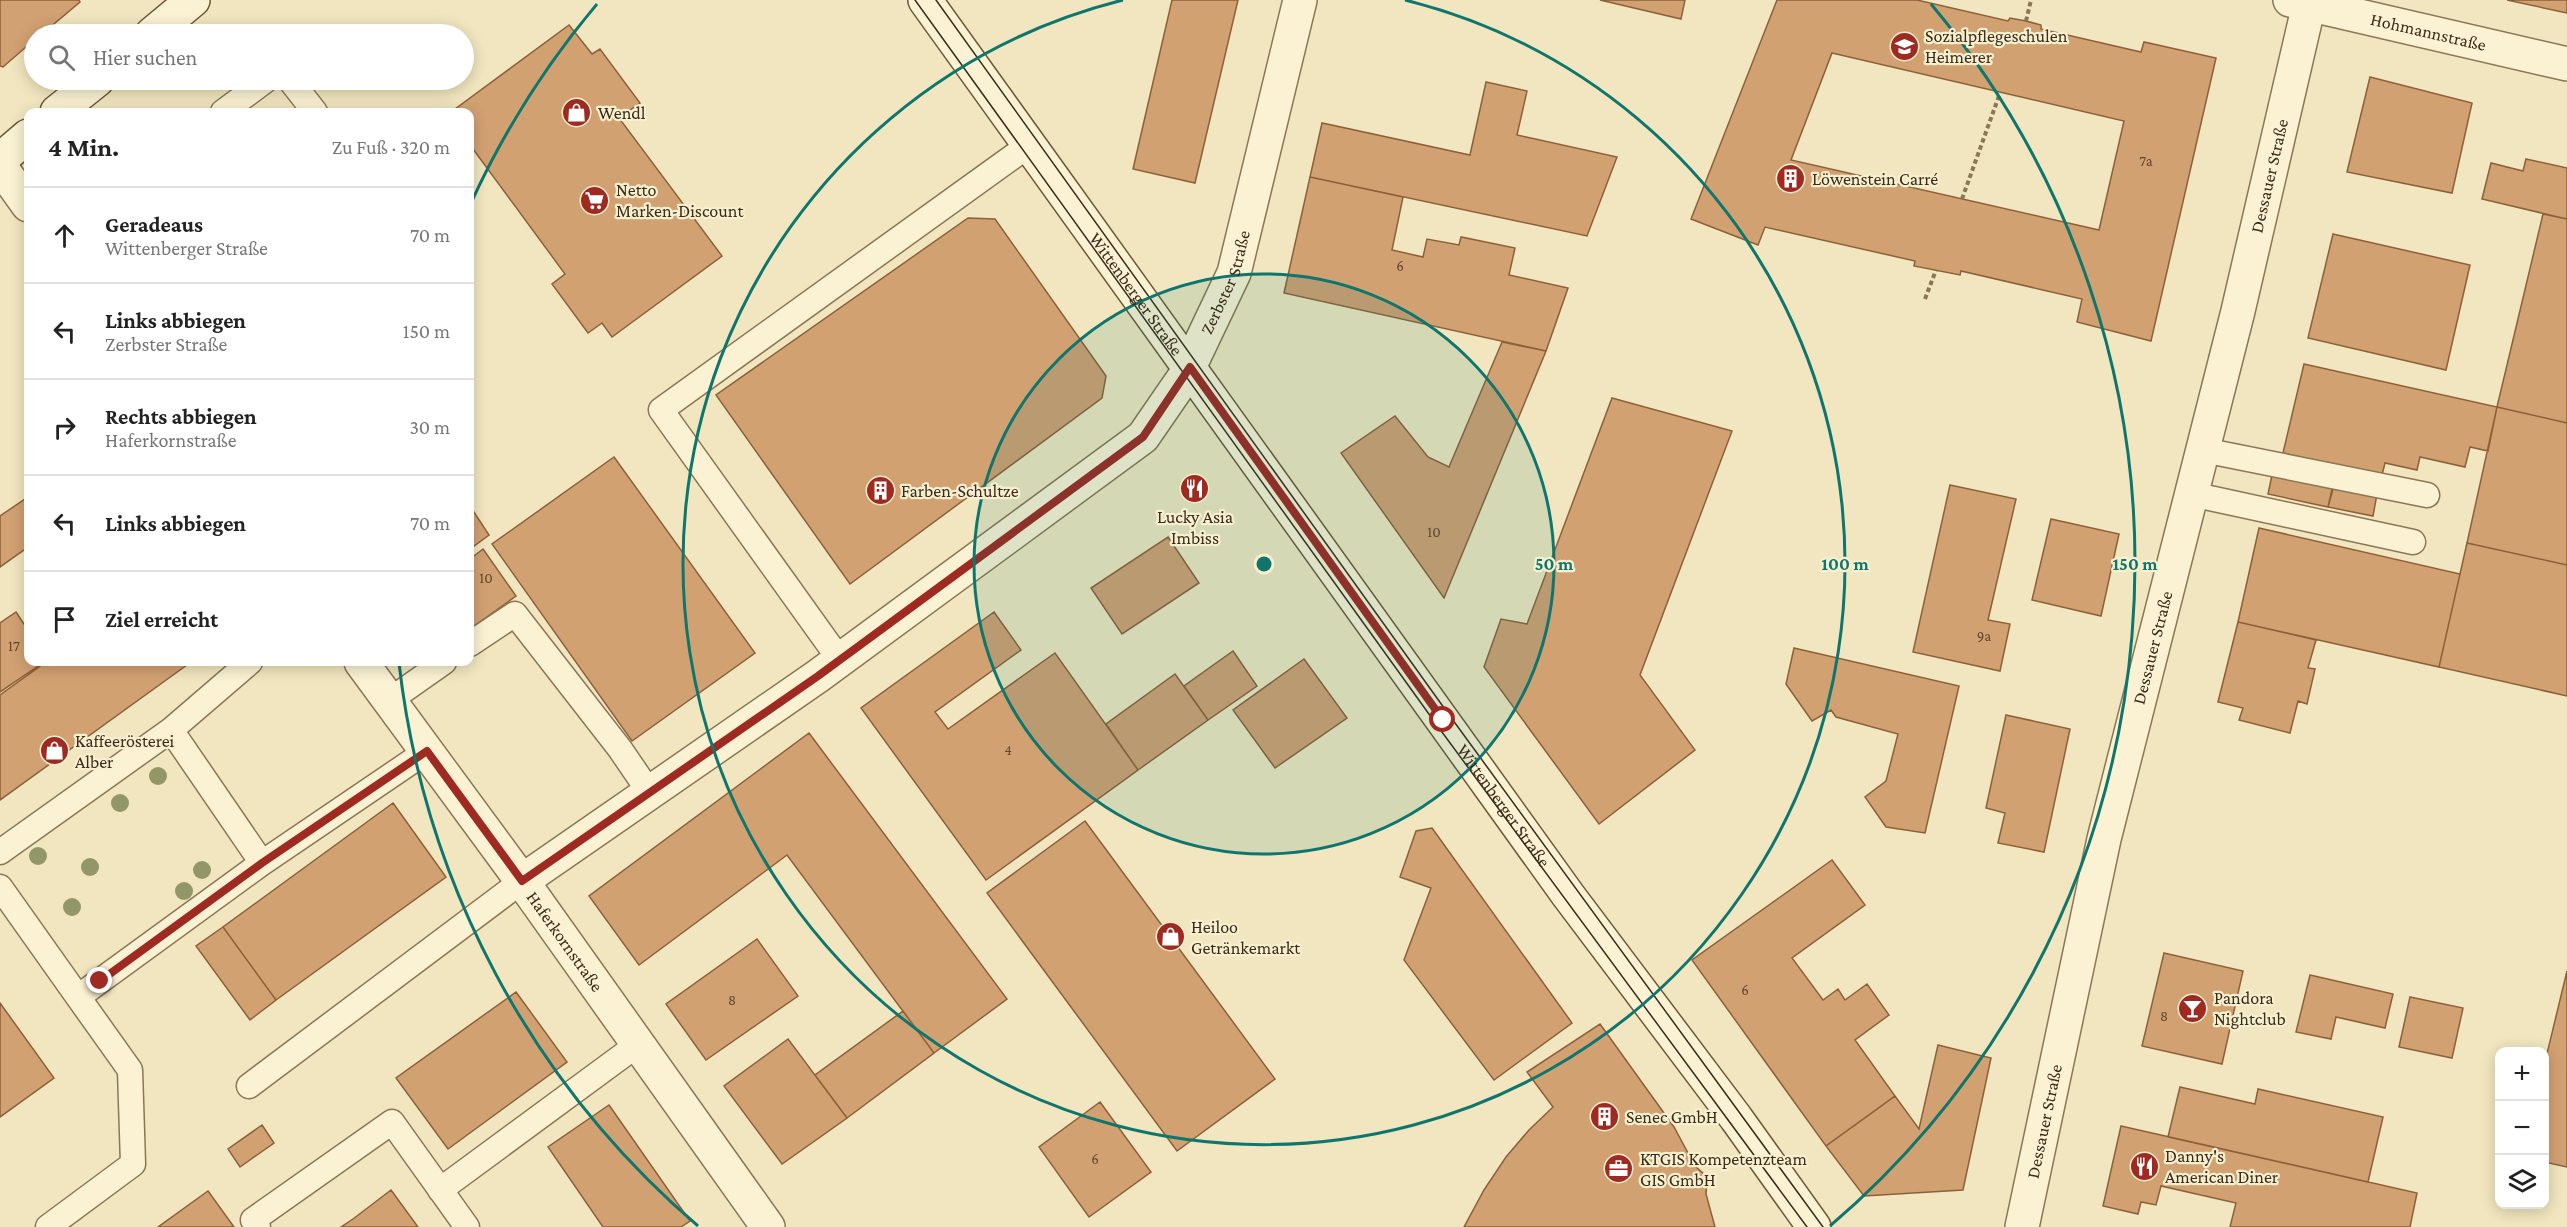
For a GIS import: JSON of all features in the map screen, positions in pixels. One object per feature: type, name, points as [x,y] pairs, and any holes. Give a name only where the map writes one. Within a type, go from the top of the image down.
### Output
[{"type":"street","points":[[164,24],[193,0]]},
{"type":"street","name":"Wittenberger Straße","points":[[925,0],[1568,896],[1736,1118],[1814,1227]]},
{"type":"street","name":"Zerbster Straße","points":[[522,881],[840,660],[1143,437],[1190,367],[1234,273],[1300,0]]},
{"type":"street","name":"Hohmannstraße","points":[[2303,2],[2567,64]]},
{"type":"street","name":"Dessauer Straße","points":[[2022,1227],[2104,839],[2203,450],[2303,2]]},
{"type":"street","points":[[62,108],[84,90]]},
{"type":"street","points":[[0,160],[24,139]]},
{"type":"street","points":[[0,166],[24,199]]},
{"type":"street","name":"Haferkornstraße","points":[[364,666],[522,881],[768,1227]]},
{"type":"lane","points":[[228,108],[253,90]]},
{"type":"lane","points":[[298,90],[312,108]]},
{"type":"lane","points":[[840,660],[661,410],[1029,145]]},
{"type":"lane","points":[[2203,450],[2427,495]]},
{"type":"lane","points":[[2192,494],[2413,542]]},
{"type":"lane","points":[[474,641],[515,614],[620,749],[651,793]]},
{"type":"lane","points":[[0,852],[171,730],[245,666]]},
{"type":"lane","points":[[390,700],[438,666]]},
{"type":"lane","points":[[171,730],[262,863]]},
{"type":"lane","points":[[78,997],[262,863],[427,751]]},
{"type":"lane","points":[[249,1086],[522,881]]},
{"type":"lane","points":[[0,888],[130,1070],[133,1164],[48,1227]]},
{"type":"lane","points":[[440,1190],[637,1045]]},
{"type":"lane","points":[[258,1227],[253,1220],[392,1122],[467,1227]]},
{"type":"path","points":[[2026,21],[2031,0]]},
{"type":"path","points":[[1962,199],[2000,93]]},
{"type":"path","points":[[1925,299],[1936,270]]},
{"type":"building","points":[[0,0],[79,0],[80,2],[54,24],[24,24],[24,49],[3,67],[0,66]]},
{"type":"building","points":[[1172,0],[1238,0],[1195,183],[1133,169]]},
{"type":"building","points":[[1600,0],[1685,0],[1681,19]]},
{"type":"building","name":"Löwenstein Carré","points":[[1777,0],[1917,0],[2008,21],[2010,18],[2026,21],[2041,25],[2041,29],[2141,52],[2144,42],[2216,58],[2151,341],[2077,322],[2082,299],[1961,271],[1960,275],[1914,266],[1915,261],[1765,227],[1758,245],[1691,219]],"holes":[[[1832,53],[2124,121],[2099,230],[1791,160]]]},
{"type":"building","points":[[2507,0],[2567,0],[2567,13]]},
{"type":"building","name":"Netto Marken-Discount","points":[[569,25],[592,54],[600,49],[640,103],[619,118],[722,256],[612,337],[602,323],[588,333],[552,284],[565,274],[474,150],[474,108],[456,108]]},
{"type":"building","points":[[2370,77],[2472,103],[2452,193],[2347,172]]},
{"type":"building","points":[[1486,82],[1527,91],[1517,135],[1617,157],[1587,236],[1310,177],[1322,123],[1470,155]]},
{"type":"building","points":[[2526,159],[2567,168],[2567,219],[2482,199],[2491,163],[2523,171]]},
{"type":"building","points":[[1310,177],[1403,197],[1392,250],[1423,257],[1427,239],[1459,245],[1461,237],[1515,248],[1509,275],[1568,288],[1546,351],[1284,293]]},
{"type":"building","points":[[2543,214],[2567,219],[2567,423],[2497,407]]},
{"type":"building","name":"Farben-Schultze","points":[[968,218],[995,219],[1106,376],[1102,398],[850,584],[716,395]]},
{"type":"building","points":[[2333,234],[2470,265],[2446,370],[2308,338]]},
{"type":"building","points":[[1502,342],[1546,351],[1444,598],[1341,453],[1395,416],[1428,457],[1449,467]]},
{"type":"building","points":[[2304,364],[2497,407],[2488,451],[2470,447],[2465,467],[2420,457],[2417,470],[2385,463],[2382,475],[2283,453]]},
{"type":"building","points":[[1612,398],[1732,431],[1640,675],[1695,750],[1599,824],[1484,667],[1501,619],[1527,624]]},
{"type":"building","points":[[2497,407],[2567,423],[2567,565],[2467,543]]},
{"type":"building","points":[[614,457],[755,653],[632,741],[492,544]]},
{"type":"building","points":[[2272,475],[2333,489],[2328,507],[2268,494]]},
{"type":"building","points":[[1950,485],[2016,499],[1988,620],[2010,624],[2000,671],[1913,652]]},
{"type":"building","points":[[2333,485],[2377,494],[2373,516],[2328,507]]},
{"type":"building","points":[[24,500],[24,550],[0,567],[0,516]]},
{"type":"building","points":[[474,512],[489,535],[474,546]]},
{"type":"building","points":[[2051,519],[2119,534],[2101,616],[2032,600]]},
{"type":"building","points":[[2259,528],[2460,574],[2439,667],[2238,622]]},
{"type":"building","points":[[1168,537],[1199,583],[1122,634],[1091,588]]},
{"type":"building","points":[[2467,543],[2567,565],[2567,696],[2439,667]]},
{"type":"building","points":[[483,549],[516,596],[474,626],[474,556]]},
{"type":"building","points":[[16,612],[24,624],[24,666],[38,666],[0,692],[0,623]]},
{"type":"building","points":[[994,612],[1021,650],[935,712],[948,729],[1055,653],[1138,770],[986,880],[861,708]]},
{"type":"building","points":[[2238,622],[2316,640],[2308,668],[2315,669],[2307,704],[2298,701],[2290,733],[2239,720],[2243,708],[2218,702]]},
{"type":"building","points":[[1794,648],[1959,686],[1925,833],[1886,827],[1865,797],[1886,781],[1898,734],[1836,717],[1831,710],[1812,721],[1786,684]]},
{"type":"building","points":[[1233,651],[1257,686],[1208,720],[1184,686]]},
{"type":"building","points":[[1304,659],[1347,718],[1275,768],[1233,710]]},
{"type":"building","points":[[40,666],[185,666],[0,800],[0,695]]},
{"type":"building","points":[[1175,674],[1208,720],[1138,770],[1106,724]]},
{"type":"building","points":[[2006,715],[2070,729],[2044,852],[1998,843],[2005,813],[1986,808]]},
{"type":"building","points":[[809,733],[1007,999],[934,1053],[787,855],[639,965],[589,896]]},
{"type":"building","points":[[393,803],[446,877],[276,1000],[223,927]]},
{"type":"building","points":[[1085,821],[1275,1079],[1177,1151],[987,893]]},
{"type":"building","points":[[1432,828],[1572,1023],[1494,1080],[1404,960],[1431,888],[1400,877],[1416,831]]},
{"type":"building","points":[[1832,860],[1865,905],[1792,958],[1823,1000],[1838,989],[1845,1000],[1867,984],[1889,1015],[1855,1040],[1895,1096],[1826,1146],[1692,960]]},
{"type":"building","points":[[223,927],[276,1000],[250,1020],[196,946]]},
{"type":"building","points":[[757,939],[798,996],[706,1060],[666,1004]]},
{"type":"building","name":"Pandora Nightclub","points":[[2164,953],[2243,971],[2222,1064],[2142,1046]]},
{"type":"building","points":[[2567,971],[2567,1167],[2549,1163],[2549,1047]]},
{"type":"building","points":[[2310,975],[2393,994],[2385,1028],[2336,1017],[2331,1039],[2296,1032]]},
{"type":"building","points":[[516,992],[567,1062],[448,1149],[396,1078]]},
{"type":"building","points":[[2410,997],[2463,1008],[2452,1058],[2399,1047]]},
{"type":"building","points":[[0,1003],[54,1078],[0,1117]]},
{"type":"building","points":[[903,1011],[934,1053],[847,1118],[815,1075]]},
{"type":"building","name":"Senec GmbH","points":[[1600,1024],[1674,1127],[1695,1166],[1705,1175],[1706,1194],[1715,1227],[1464,1227],[1484,1190],[1506,1157],[1553,1107],[1527,1072]]},
{"type":"building","points":[[788,1039],[847,1118],[782,1164],[724,1086]]},
{"type":"building","points":[[1938,1045],[1991,1058],[1963,1190],[1864,1196],[1826,1146],[1895,1096],[1919,1129]]},
{"type":"building","points":[[2180,1087],[2255,1104],[2258,1089],[2383,1117],[2368,1182],[2168,1137]]},
{"type":"building","points":[[1100,1102],[1151,1172],[1089,1217],[1039,1147]]},
{"type":"building","points":[[609,1105],[690,1221],[681,1227],[603,1227],[548,1147]]},
{"type":"building","points":[[262,1125],[274,1143],[240,1167],[228,1149]]},
{"type":"building","points":[[2121,1126],[2417,1193],[2410,1227],[2230,1227],[2236,1203],[2161,1186],[2156,1205],[2141,1202],[2138,1214],[2103,1206]]},
{"type":"building","points":[[391,1190],[418,1227],[341,1227],[353,1219]]},
{"type":"building","points":[[208,1191],[234,1227],[158,1227]]},
{"type":"tram line","points":[[915,0],[1439,728],[1807,1227]]},
{"type":"tram line","points":[[936,0],[1447,712],[1823,1227]]},
{"type":"place","name":"Sozialpflegeschulen Heimerer","points":[[1904,46]]},
{"type":"place","name":"Wendl","points":[[577,113]]},
{"type":"place","name":"Löwenstein Carré","points":[[1791,179]]},
{"type":"place","name":"Netto Marken-Discount","points":[[595,200]]},
{"type":"place","name":"Lucky Asia Imbiss","points":[[1195,488]]},
{"type":"place","name":"Farben-Schultze","points":[[880,491]]},
{"type":"place","name":"Kaffeerösterei Alber","points":[[54,751]]},
{"type":"place","name":"Heiloo Getränkemarkt","points":[[1170,937]]},
{"type":"place","name":"Pandora Nightclub","points":[[2193,1008]]},
{"type":"place","name":"Senec GmbH","points":[[1605,1117]]},
{"type":"place","name":"Danny's American Diner","points":[[2144,1166]]},
{"type":"place","name":"KTGIS Kompetenzteam GIS GmbH","points":[[1619,1169]]},
{"type":"route","points":[[100,981],[262,863],[427,751],[522,881],[818,676],[1143,437],[1190,367],[1443,720]]}]
